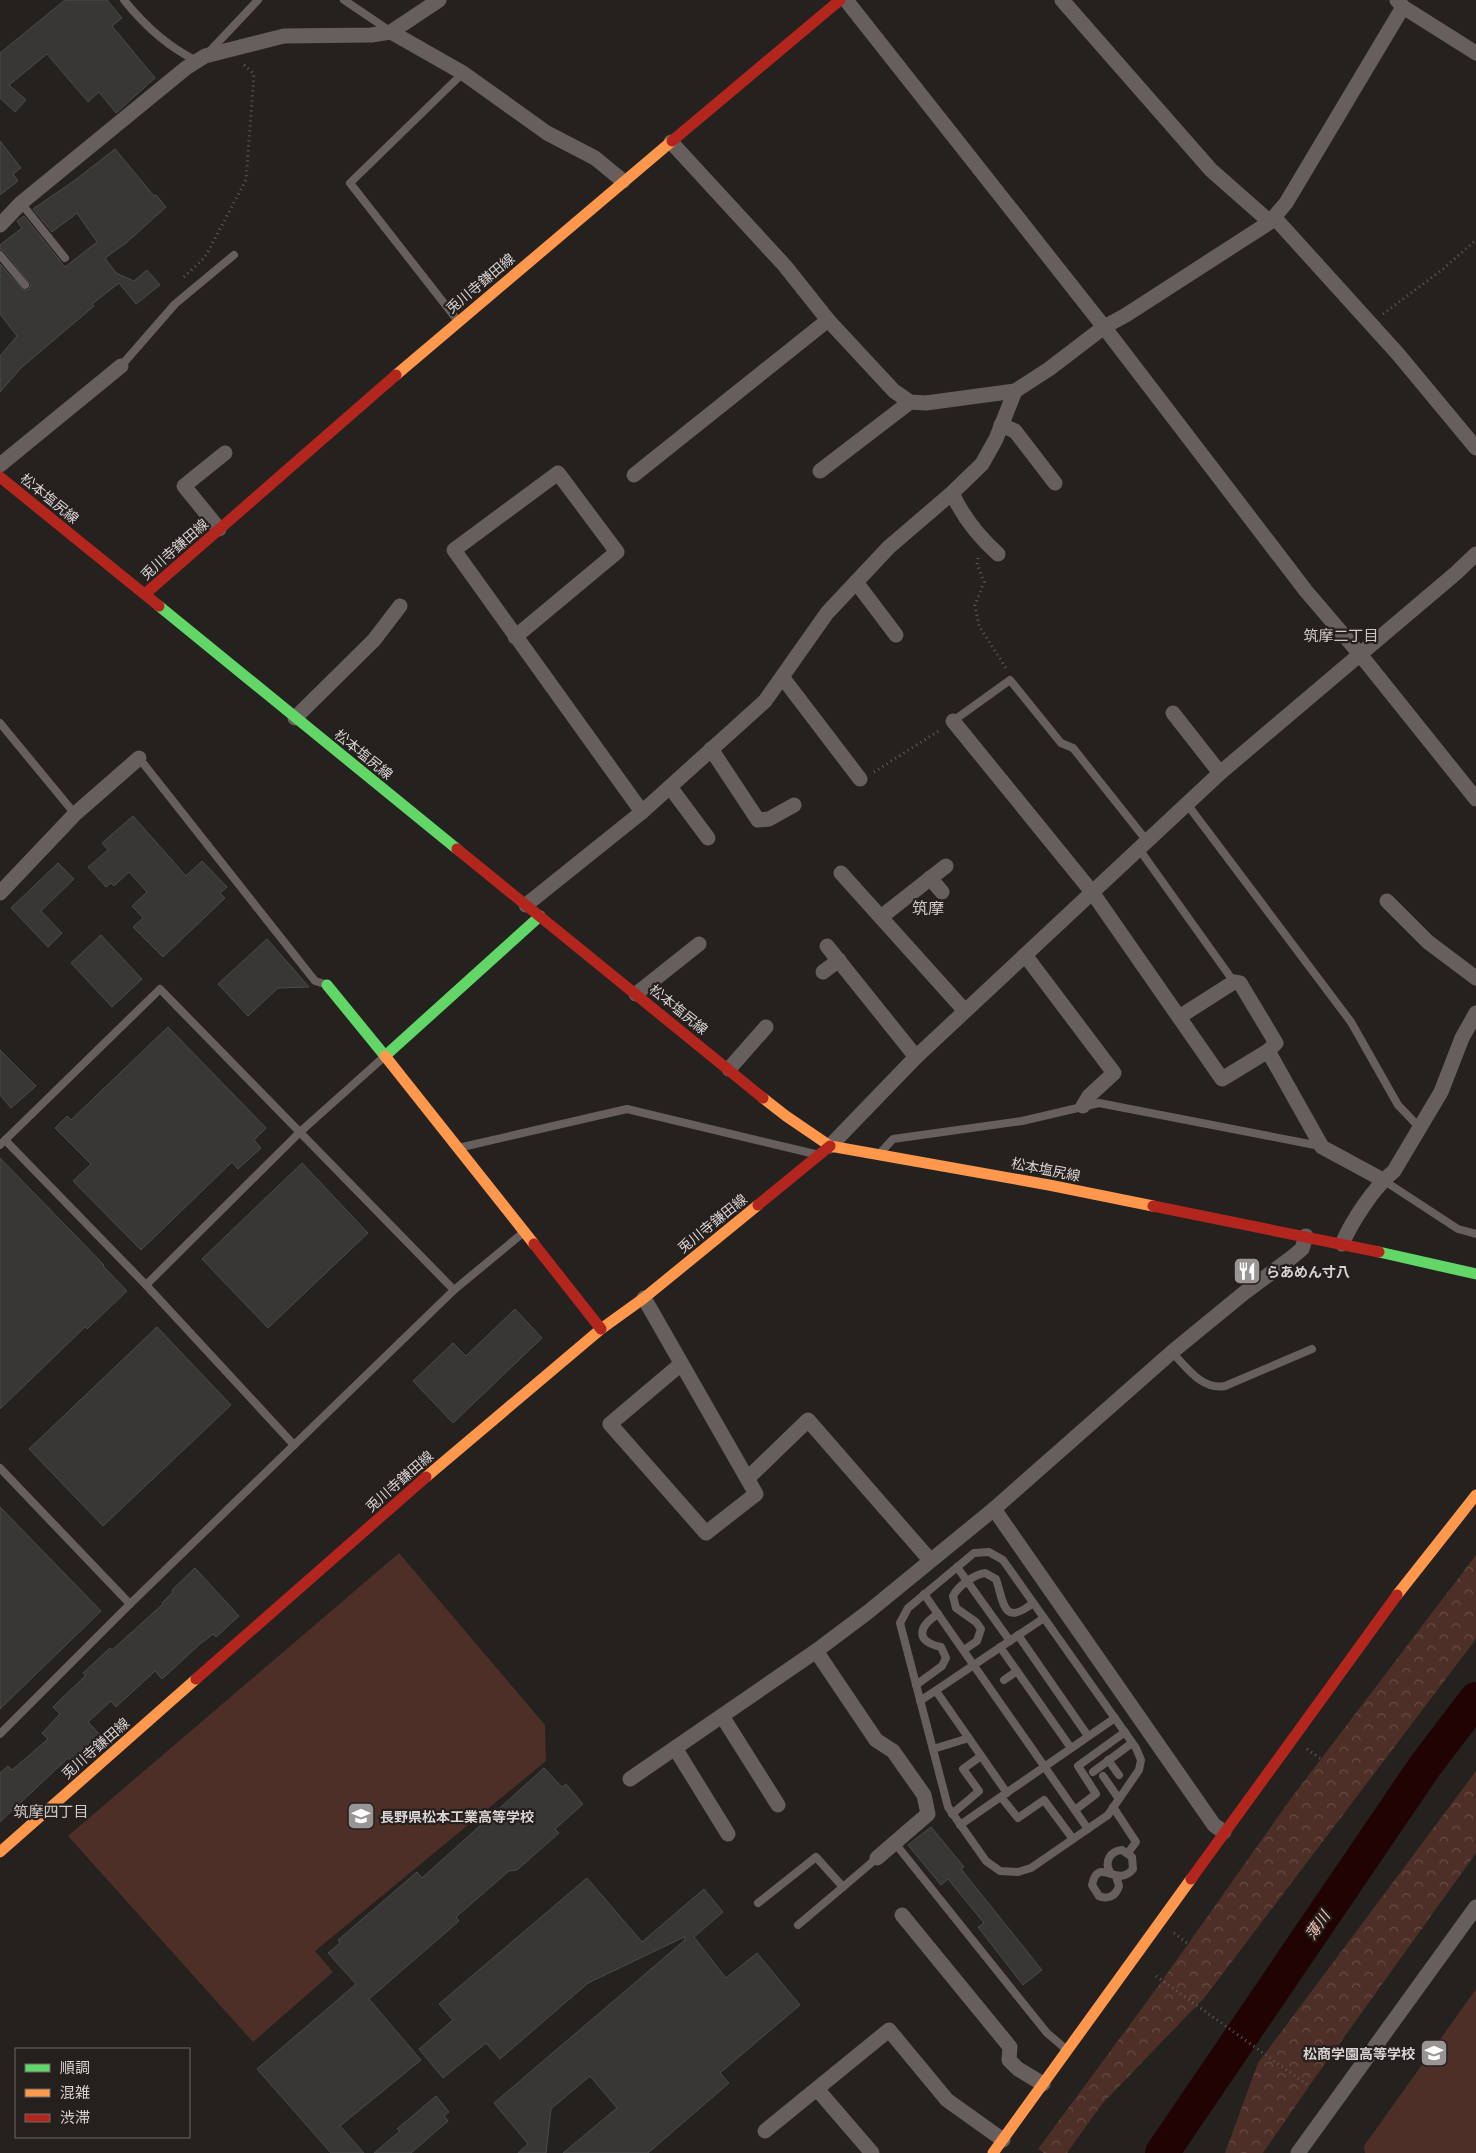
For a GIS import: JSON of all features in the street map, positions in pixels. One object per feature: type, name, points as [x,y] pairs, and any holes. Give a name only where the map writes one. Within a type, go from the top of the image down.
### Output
[{"type":"main road","name":"兎川寺鎌田線","points":[[144,594],[458,321],[840,0]]},
{"type":"main road","name":"松本塩尻線","points":[[0,477],[729,1069],[825,1150],[879,1154],[1049,1185],[1306,1236],[1476,1274]]},
{"type":"main road","points":[[385,1056],[540,916]]},
{"type":"main road","points":[[327,985],[601,1329]]},
{"type":"main road","name":"兎川寺鎌田線","points":[[0,1852],[456,1451],[601,1329],[644,1298],[825,1150]]},
{"type":"main road","points":[[993,2153],[1379,1618],[1476,1495]]},
{"type":"street","points":[[0,225],[21,203],[186,68],[201,59],[284,36],[371,35],[391,32],[439,0]]},
{"type":"street","points":[[846,0],[1104,326],[1306,591],[1360,653],[1476,799]]},
{"type":"street","points":[[1062,0],[1211,170],[1272,220],[1398,354],[1476,448]]},
{"type":"street","points":[[672,142],[785,266],[828,320],[894,391],[910,402],[926,403],[1015,391],[1049,370],[1104,326],[1126,315],[1272,220],[1286,203],[1400,4],[1476,54]]},
{"type":"street","points":[[391,32],[463,73],[547,133],[594,158],[623,181]]},
{"type":"street","points":[[634,475],[828,320]]},
{"type":"street","points":[[0,465],[121,366]]},
{"type":"street","points":[[526,904],[642,812],[766,701],[827,613],[890,547],[982,464],[996,439],[1015,391]]},
{"type":"street","points":[[820,471],[910,402]]},
{"type":"street","points":[[1001,425],[1015,431],[1054,483]]},
{"type":"street","points":[[219,529],[184,486],[225,453]]},
{"type":"street","points":[[515,637],[617,552],[558,473],[454,550],[515,637],[642,812]]},
{"type":"street","points":[[952,493],[958,507],[981,538],[998,554]]},
{"type":"street","points":[[825,1150],[916,1057],[1220,772],[1476,554]]},
{"type":"street","points":[[856,582],[896,635]]},
{"type":"street","points":[[295,718],[374,640],[400,606]]},
{"type":"street","points":[[783,678],[860,779]]},
{"type":"street","points":[[1173,713],[1220,772]]},
{"type":"street","points":[[953,721],[1092,892],[1222,1079],[1268,1051],[1276,1043],[1240,983],[1234,982],[1179,1017]]},
{"type":"street","points":[[711,749],[758,820],[769,819],[794,805]]},
{"type":"street","points":[[0,893],[75,814],[139,758]]},
{"type":"street","points":[[670,787],[708,838]]},
{"type":"street","points":[[881,917],[946,866]]},
{"type":"street","points":[[841,873],[965,1011]]},
{"type":"street","points":[[930,878],[942,892]]},
{"type":"street","points":[[1387,900],[1428,942],[1476,978]]},
{"type":"street","points":[[636,994],[699,944]]},
{"type":"street","points":[[827,946],[916,1057]]},
{"type":"street","points":[[1025,955],[1114,1073],[1089,1096],[1083,1106]]},
{"type":"street","points":[[823,972],[839,960]]},
{"type":"street","points":[[1342,1244],[1347,1233],[1383,1180],[1394,1171],[1441,1092],[1462,1038],[1476,1013]]},
{"type":"street","points":[[729,1069],[766,1027]]},
{"type":"street","points":[[1268,1051],[1322,1147],[1383,1180]]},
{"type":"street","points":[[630,1779],[816,1651],[868,1612],[994,1509],[1172,1352],[1244,1293],[1302,1249],[1306,1236]]},
{"type":"street","points":[[644,1298],[756,1494],[706,1533],[610,1424],[681,1364]]},
{"type":"street","points":[[748,1478],[808,1420],[930,1560]]},
{"type":"street","points":[[994,1509],[1214,1825],[1224,1832]]},
{"type":"street","points":[[816,1651],[876,1740],[893,1751],[924,1795],[928,1814],[877,1858]]},
{"type":"street","points":[[722,1716],[778,1805]]},
{"type":"street","points":[[675,1748],[728,1834]]},
{"type":"street","points":[[1298,2153],[1476,1907]]},
{"type":"street","points":[[902,1915],[1010,2047],[1009,2060],[1018,2069],[1043,2084]]},
{"type":"street","points":[[765,2131],[889,2030],[947,2100],[1002,2140]]},
{"type":"street","points":[[817,2088],[872,2153]]},
{"type":"lane","points":[[124,0],[134,13],[161,38],[185,55],[201,59],[258,0]]},
{"type":"lane","points":[[344,0],[391,32]]},
{"type":"lane","points":[[458,321],[350,183],[463,73]]},
{"type":"lane","points":[[21,203],[65,258]]},
{"type":"lane","points":[[0,255],[25,285]]},
{"type":"lane","points":[[121,366],[178,301],[234,255]]},
{"type":"lane","points":[[953,721],[1010,680],[1061,743],[1073,748],[1143,846],[1234,982]]},
{"type":"lane","points":[[0,723],[75,814]]},
{"type":"lane","points":[[139,758],[315,981],[327,985]]},
{"type":"lane","points":[[1187,804],[1351,1022],[1398,1105],[1420,1128]]},
{"type":"lane","points":[[294,1445],[146,1285],[3,1143],[160,989],[454,1290]]},
{"type":"lane","points":[[146,1285],[300,1132],[385,1056]]},
{"type":"lane","points":[[879,1154],[893,1139],[1022,1121],[1100,1103],[1322,1147]]},
{"type":"lane","points":[[458,1148],[627,1110],[825,1150]]},
{"type":"lane","points":[[1383,1180],[1458,1229],[1476,1234]]},
{"type":"lane","points":[[0,1734],[130,1604],[454,1290],[524,1232]]},
{"type":"lane","points":[[1172,1352],[1193,1374],[1207,1385],[1216,1387],[1225,1386],[1312,1349]]},
{"type":"lane","points":[[0,1468],[130,1604]]},
{"type":"lane","points":[[989,1552],[1003,1560],[1125,1732],[1141,1760],[1139,1770],[1108,1815],[1032,1868],[1018,1872],[1000,1871],[986,1862],[948,1807],[900,1623],[908,1608],[957,1567],[974,1553],[989,1552]]},
{"type":"lane","points":[[957,1567],[1010,1640]]},
{"type":"lane","points":[[964,1650],[977,1641],[981,1633],[976,1622],[963,1614],[954,1605],[955,1592],[981,1573],[993,1576],[998,1583],[1003,1605],[1013,1613],[1021,1612],[1033,1603]]},
{"type":"lane","points":[[924,1594],[1088,1829]]},
{"type":"lane","points":[[916,1685],[942,1666],[946,1658],[941,1647],[929,1643],[923,1637],[925,1624],[938,1614]]},
{"type":"lane","points":[[920,1701],[1044,1618]]},
{"type":"lane","points":[[1018,1635],[1088,1736]]},
{"type":"lane","points":[[1000,1647],[1071,1748]]},
{"type":"lane","points":[[1004,1680],[1017,1671]]},
{"type":"lane","points":[[936,1691],[981,1756],[1018,1818],[1044,1800],[1073,1839]]},
{"type":"lane","points":[[960,1825],[1115,1718]]},
{"type":"lane","points":[[1075,1810],[1096,1794],[1078,1766],[1125,1732]]},
{"type":"lane","points":[[933,1749],[969,1738]]},
{"type":"lane","points":[[1093,1772],[1132,1743]]},
{"type":"lane","points":[[952,1814],[979,1791],[963,1769],[981,1756]]},
{"type":"lane","points":[[1108,1760],[1119,1775]]},
{"type":"lane","points":[[1103,1776],[1119,1798]]},
{"type":"lane","points":[[1113,1807],[1136,1842],[1128,1853]]},
{"type":"lane","points":[[894,1842],[1048,2033],[1067,2050]]},
{"type":"lane","points":[[1113,1874],[1102,1872],[1095,1877],[1092,1885],[1096,1898],[1107,1898],[1115,1894],[1119,1886],[1113,1874],[1108,1864],[1110,1856],[1117,1851],[1128,1853],[1134,1861],[1133,1870],[1127,1876],[1113,1874]]},
{"type":"lane","points":[[758,1903],[816,1857],[843,1887]]},
{"type":"lane","points":[[798,1925],[877,1858]]},
{"type":"path","points":[[178,301],[178,284],[205,257],[246,180],[254,74],[230,50]]},
{"type":"path","points":[[1369,324],[1442,270],[1476,240]]},
{"type":"path","points":[[981,538],[977,564],[984,582],[975,604],[979,626],[1010,675],[1010,680]]},
{"type":"path","points":[[860,779],[865,778],[953,721]]},
{"type":"path","points":[[1303,1746],[1320,1759]]},
{"type":"path","points":[[1170,1930],[1187,1943]]},
{"type":"path","points":[[1156,1976],[1309,2086]]},
{"type":"green space","points":[[399,1553],[545,1725],[546,1761],[315,1951],[333,1972],[253,2042],[68,1836]]},
{"type":"green space","points":[[1476,1555],[1476,1639],[1205,1997],[1102,2104],[1067,2153],[1044,2153],[1038,2149],[1159,1985],[1292,1797]]},
{"type":"green space","points":[[1476,1771],[1476,1853],[1263,2153],[1225,2153],[1258,2063]]},
{"type":"green space","points":[[1476,1989],[1476,2153],[1365,2153],[1364,2146]]},
{"type":"building","points":[[65,0],[107,0],[122,18],[112,26],[155,78],[116,113],[99,92],[88,102],[47,54],[9,85],[26,100],[15,112],[0,98],[0,53]]},
{"type":"building","points":[[0,141],[21,168],[13,174],[18,181],[0,195]]},
{"type":"building","points":[[115,149],[154,196],[156,195],[166,207],[126,243],[105,258],[116,273],[134,281],[147,270],[160,285],[136,304],[119,283],[92,304],[94,306],[21,368],[0,392],[0,356],[17,336],[0,314],[0,264],[23,290],[28,290],[31,285],[4,251],[0,249],[0,245],[22,228],[17,221],[24,216],[65,267],[97,242],[77,213],[52,232],[33,209],[78,178]]},
{"type":"building","points":[[133,816],[186,876],[202,861],[227,887],[220,893],[225,898],[163,957],[133,927],[143,918],[132,906],[147,892],[129,872],[114,886],[111,883],[106,887],[88,867],[108,850],[102,843]]},
{"type":"building","points":[[58,863],[74,879],[41,911],[62,933],[48,947],[11,908]]},
{"type":"building","points":[[101,935],[142,979],[112,1007],[71,963]]},
{"type":"building","points":[[267,939],[309,987],[278,988],[248,1016],[218,984]]},
{"type":"building","points":[[168,1027],[266,1128],[254,1140],[261,1148],[238,1169],[232,1162],[141,1250],[73,1181],[91,1164],[55,1128],[67,1116],[71,1120]]},
{"type":"building","points":[[0,1050],[36,1086],[11,1108],[0,1095]]},
{"type":"building","points":[[0,1158],[127,1291],[87,1329],[85,1327],[0,1409]]},
{"type":"building","points":[[302,1163],[368,1233],[268,1328],[202,1259]]},
{"type":"building","points":[[515,1309],[542,1338],[453,1423],[413,1381],[453,1343],[466,1356]]},
{"type":"building","points":[[157,1327],[231,1405],[103,1526],[29,1449]]},
{"type":"building","points":[[0,1507],[101,1611],[0,1709]]},
{"type":"building","points":[[195,1568],[239,1616],[216,1637],[213,1634],[200,1644],[162,1679],[155,1671],[116,1707],[111,1701],[88,1722],[101,1736],[73,1763],[68,1758],[0,1822],[0,1773],[8,1766],[12,1770],[48,1739],[42,1733],[60,1714],[53,1707],[86,1675],[83,1673],[110,1648],[112,1650],[163,1604],[173,1592],[172,1590]]},
{"type":"building","points":[[544,1768],[562,1787],[566,1784],[583,1804],[555,1829],[559,1833],[517,1870],[509,1871],[456,1917],[459,1921],[369,1999],[421,2060],[340,2126],[364,2153],[331,2153],[257,2069],[356,1984],[328,1953],[340,1943],[338,1940],[417,1872],[422,1878]]},
{"type":"building","points":[[931,1827],[964,1867],[961,1869],[1042,1970],[1023,1985],[978,1927],[984,1923],[948,1879],[941,1885],[908,1845]]},
{"type":"building","points":[[587,1878],[642,1942],[704,1889],[723,1912],[694,1937],[726,1978],[757,1953],[800,2005],[720,2073],[729,2083],[648,2153],[563,2153],[617,2108],[590,2076],[551,2109],[546,2153],[518,2153],[528,2144],[494,2103],[685,1940],[684,1937],[588,1983],[500,2059],[486,2043],[443,2078],[419,2049],[453,2020],[439,2004]]},
{"type":"building","points":[[436,2096],[449,2112],[444,2116],[448,2121],[411,2153],[374,2153],[400,2131],[397,2129]]},
{"type":"waterway","name":"薄川","points":[[1162,2153],[1425,1766],[1476,1699]]},
{"type":"traffic: fast","points":[[159,606],[457,849]]},
{"type":"traffic: fast","points":[[327,985],[385,1056],[540,916]]},
{"type":"traffic: fast","points":[[1379,1252],[1476,1274]]},
{"type":"traffic: slow","points":[[396,375],[672,141]]},
{"type":"traffic: slow","points":[[385,1056],[534,1244]]},
{"type":"traffic: slow","points":[[763,1098],[830,1146],[1049,1185],[1153,1206]]},
{"type":"traffic: slow","points":[[426,1477],[601,1329],[644,1298],[758,1205]]},
{"type":"traffic: slow","points":[[1397,1595],[1476,1495]]},
{"type":"traffic: slow","points":[[0,1852],[196,1679]]},
{"type":"traffic: slow","points":[[993,2153],[1191,1879]]},
{"type":"traffic: jam","points":[[672,141],[840,0]]},
{"type":"traffic: jam","points":[[145,594],[396,375]]},
{"type":"traffic: jam","points":[[0,477],[159,606]]},
{"type":"traffic: jam","points":[[457,849],[763,1098]]},
{"type":"traffic: jam","points":[[758,1205],[830,1146]]},
{"type":"traffic: jam","points":[[1153,1206],[1379,1252]]},
{"type":"traffic: jam","points":[[534,1244],[601,1329]]},
{"type":"traffic: jam","points":[[196,1679],[426,1477]]},
{"type":"traffic: jam","points":[[1191,1879],[1397,1595]]},
{"type":"place","name":"らあめん寸八","points":[[1247,1271]]},
{"type":"place","name":"長野県松本工業高等学校","points":[[361,1816]]},
{"type":"place","name":"松商学園高等学校","points":[[1434,2053]]},
{"type":"district","name":"筑摩二丁目","points":[[1341,635]]},
{"type":"district","name":"筑摩","points":[[928,907]]},
{"type":"district","name":"筑摩四丁目","points":[[51,1811]]}]
